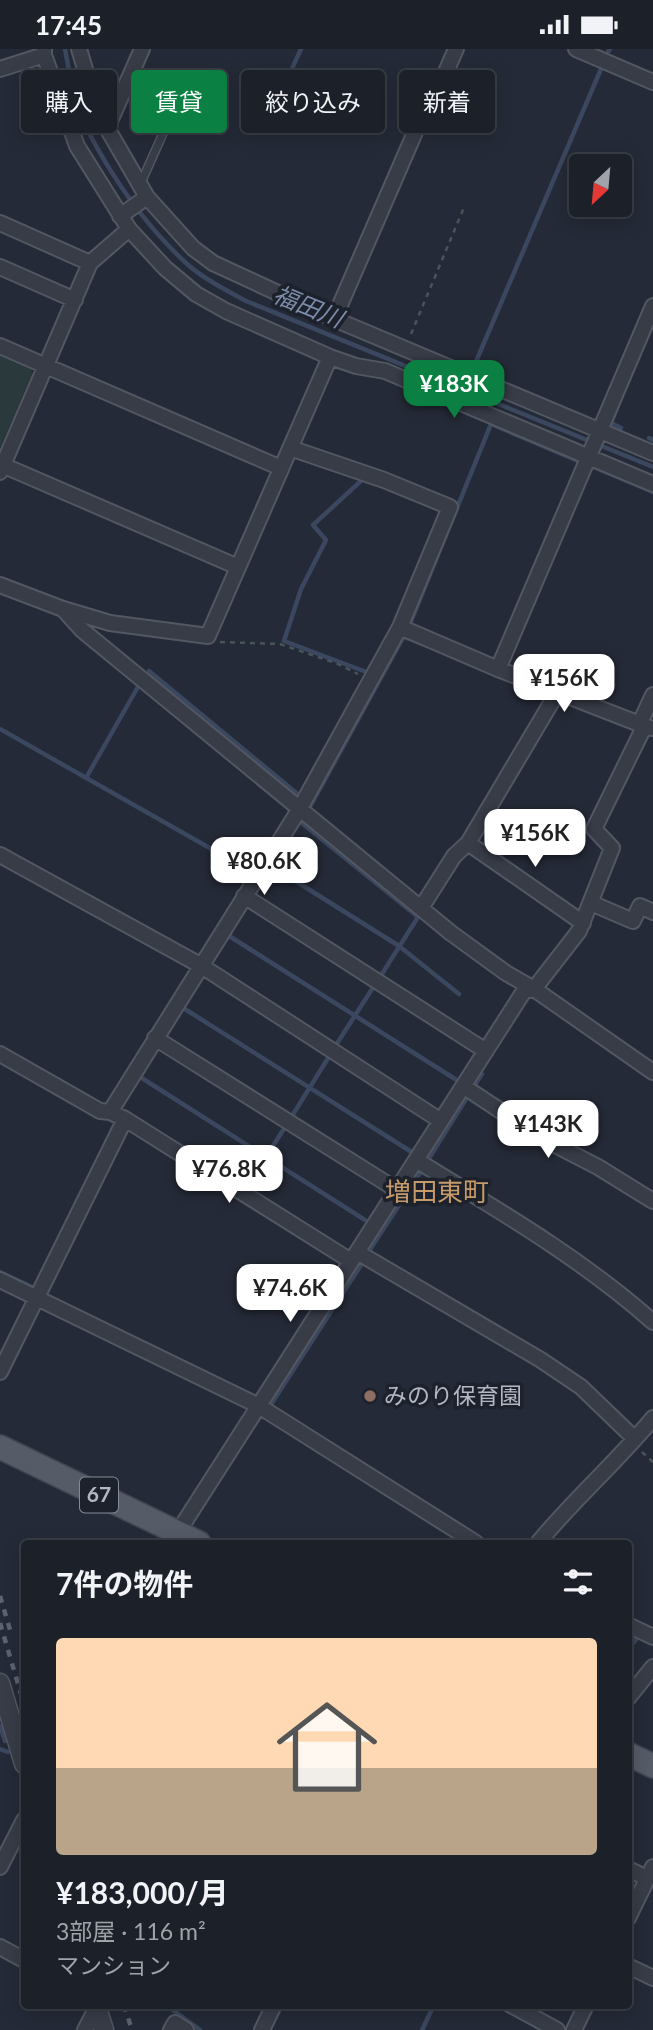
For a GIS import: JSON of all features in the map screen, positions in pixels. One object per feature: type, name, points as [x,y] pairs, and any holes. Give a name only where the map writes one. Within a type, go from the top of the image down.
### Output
[{"type":"main road","name":"67","points":[[0,1447],[175,1538]]},
{"type":"main road","points":[[632,1756],[653,1766]]},
{"type":"street","points":[[79,49],[85,70]]},
{"type":"street","points":[[117,105],[142,49]]},
{"type":"street","points":[[334,319],[416,130],[423,124],[456,49]]},
{"type":"street","points":[[576,49],[653,82]]},
{"type":"street","points":[[0,69],[44,52],[77,146],[125,219],[165,268],[196,294],[226,311],[330,357],[356,366],[385,371],[589,454],[653,484]]},
{"type":"street","points":[[110,133],[143,194],[193,248],[213,263],[598,434],[653,453]]},
{"type":"street","points":[[143,194],[90,263],[1,467],[238,567]]},
{"type":"street","points":[[0,223],[90,263]]},
{"type":"street","points":[[0,267],[75,300]]},
{"type":"street","points":[[498,669],[653,306]]},
{"type":"street","points":[[0,346],[281,468]]},
{"type":"street","points":[[0,585],[62,609],[110,623],[208,636],[330,357]]},
{"type":"street","points":[[110,1112],[299,810],[400,627],[450,507],[384,480],[290,448]]},
{"type":"street","points":[[62,609],[82,630],[421,908],[506,973],[534,989],[653,1072]]},
{"type":"street","points":[[400,627],[645,727]]},
{"type":"street","points":[[421,908],[454,856],[468,843],[557,692]]},
{"type":"street","points":[[175,1538],[524,991],[534,989],[583,923],[612,848],[594,829],[645,727],[653,695]]},
{"type":"street","points":[[468,843],[583,923]]},
{"type":"street","points":[[0,855],[200,965],[441,1121]]},
{"type":"street","points":[[244,896],[486,1051]]},
{"type":"street","points":[[591,903],[633,921],[640,906],[653,912]]},
{"type":"street","points":[[155,1038],[397,1190]]},
{"type":"street","points":[[0,1054],[100,1111],[125,1119],[354,1256],[541,1360],[581,1387],[635,1439]]},
{"type":"street","points":[[463,1086],[540,1137],[598,1167],[653,1201]]},
{"type":"street","points":[[0,1372],[125,1119]]},
{"type":"street","points":[[416,1160],[543,1238],[614,1287],[653,1321]]},
{"type":"street","points":[[0,1280],[259,1406],[471,1540]]},
{"type":"street","points":[[540,1540],[564,1511],[653,1418]]},
{"type":"street","points":[[632,1627],[653,1637]]},
{"type":"street","points":[[632,1694],[653,1667]]},
{"type":"street","points":[[0,1683],[21,1754]]},
{"type":"street","points":[[0,1867],[21,1826]]},
{"type":"street","points":[[0,1832],[14,1840]]},
{"type":"street","points":[[632,1871],[650,1879],[632,1911]]},
{"type":"street","points":[[0,1947],[21,1958]]},
{"type":"street","points":[[632,1968],[653,1978]]},
{"type":"street","points":[[85,2030],[95,2009]]},
{"type":"street","points":[[97,2009],[104,2030]]},
{"type":"street","points":[[262,2030],[272,2009]]},
{"type":"street","points":[[518,2009],[557,2030]]},
{"type":"street","points":[[574,2030],[584,2009]]},
{"type":"street","points":[[171,2030],[175,2023],[186,2030]]},
{"type":"lane","points":[[143,194],[166,133]]},
{"type":"path","points":[[405,348],[465,205]]},
{"type":"path","points":[[208,636],[216,642],[280,644],[338,664],[371,680]]},
{"type":"shaded area","points":[[0,353],[31,366],[32,374],[0,448]]},
{"type":"waterway","name":"福田川","points":[[65,49],[73,91],[80,111],[108,167],[158,234],[201,275],[246,301],[653,467]]},
{"type":"waterway","points":[[291,70],[301,49]]},
{"type":"waterway","points":[[475,364],[601,69]]},
{"type":"waterway","points":[[621,398],[611,423],[621,428]]},
{"type":"waterway","points":[[410,624],[491,424],[578,461]]},
{"type":"waterway","points":[[649,438],[653,440]]},
{"type":"waterway","points":[[591,466],[653,492]]},
{"type":"waterway","points":[[363,479],[313,525],[326,540],[301,589],[284,641],[369,673]]},
{"type":"waterway","points":[[311,805],[404,636]]},
{"type":"waterway","points":[[404,637],[428,646]]},
{"type":"waterway","points":[[149,671],[300,796]]},
{"type":"waterway","points":[[86,778],[139,685]]},
{"type":"waterway","points":[[530,689],[542,694]]},
{"type":"waterway","points":[[0,729],[252,872],[268,846]]},
{"type":"waterway","points":[[298,820],[418,917],[380,977]]},
{"type":"waterway","points":[[270,865],[399,946],[459,994]]},
{"type":"waterway","points":[[226,934],[455,1079]]},
{"type":"waterway","points":[[336,1045],[374,986]]},
{"type":"waterway","points":[[180,1006],[410,1151]]},
{"type":"waterway","points":[[292,1116],[330,1055]]},
{"type":"waterway","points":[[474,1086],[482,1074]]},
{"type":"waterway","points":[[137,1075],[365,1220]]},
{"type":"waterway","points":[[428,1160],[466,1099]]},
{"type":"waterway","points":[[247,1187],[285,1127]]},
{"type":"waterway","points":[[369,1251],[422,1170]]},
{"type":"waterway","points":[[272,1407],[270,1406],[363,1262]]},
{"type":"waterway","points":[[0,1272],[36,1289]]},
{"type":"waterway","points":[[632,1644],[639,1636]]},
{"type":"waterway","points":[[0,1726],[5,1741]]},
{"type":"waterway","points":[[0,1749],[8,1752]]},
{"type":"waterway","points":[[171,2009],[200,2030]]},
{"type":"waterway","points":[[422,2030],[432,2009]]},
{"type":"waterway","points":[[504,2009],[542,2029]]},
{"type":"railway","points":[[0,1596],[11,1633]]},
{"type":"railway","points":[[0,1623],[21,1694]]},
{"type":"railway","points":[[125,2009],[132,2030]]},
{"type":"place","name":"みのり保育園","points":[[370,1396]]},
{"type":"district","name":"増田東町","points":[[437,1192]]}]
